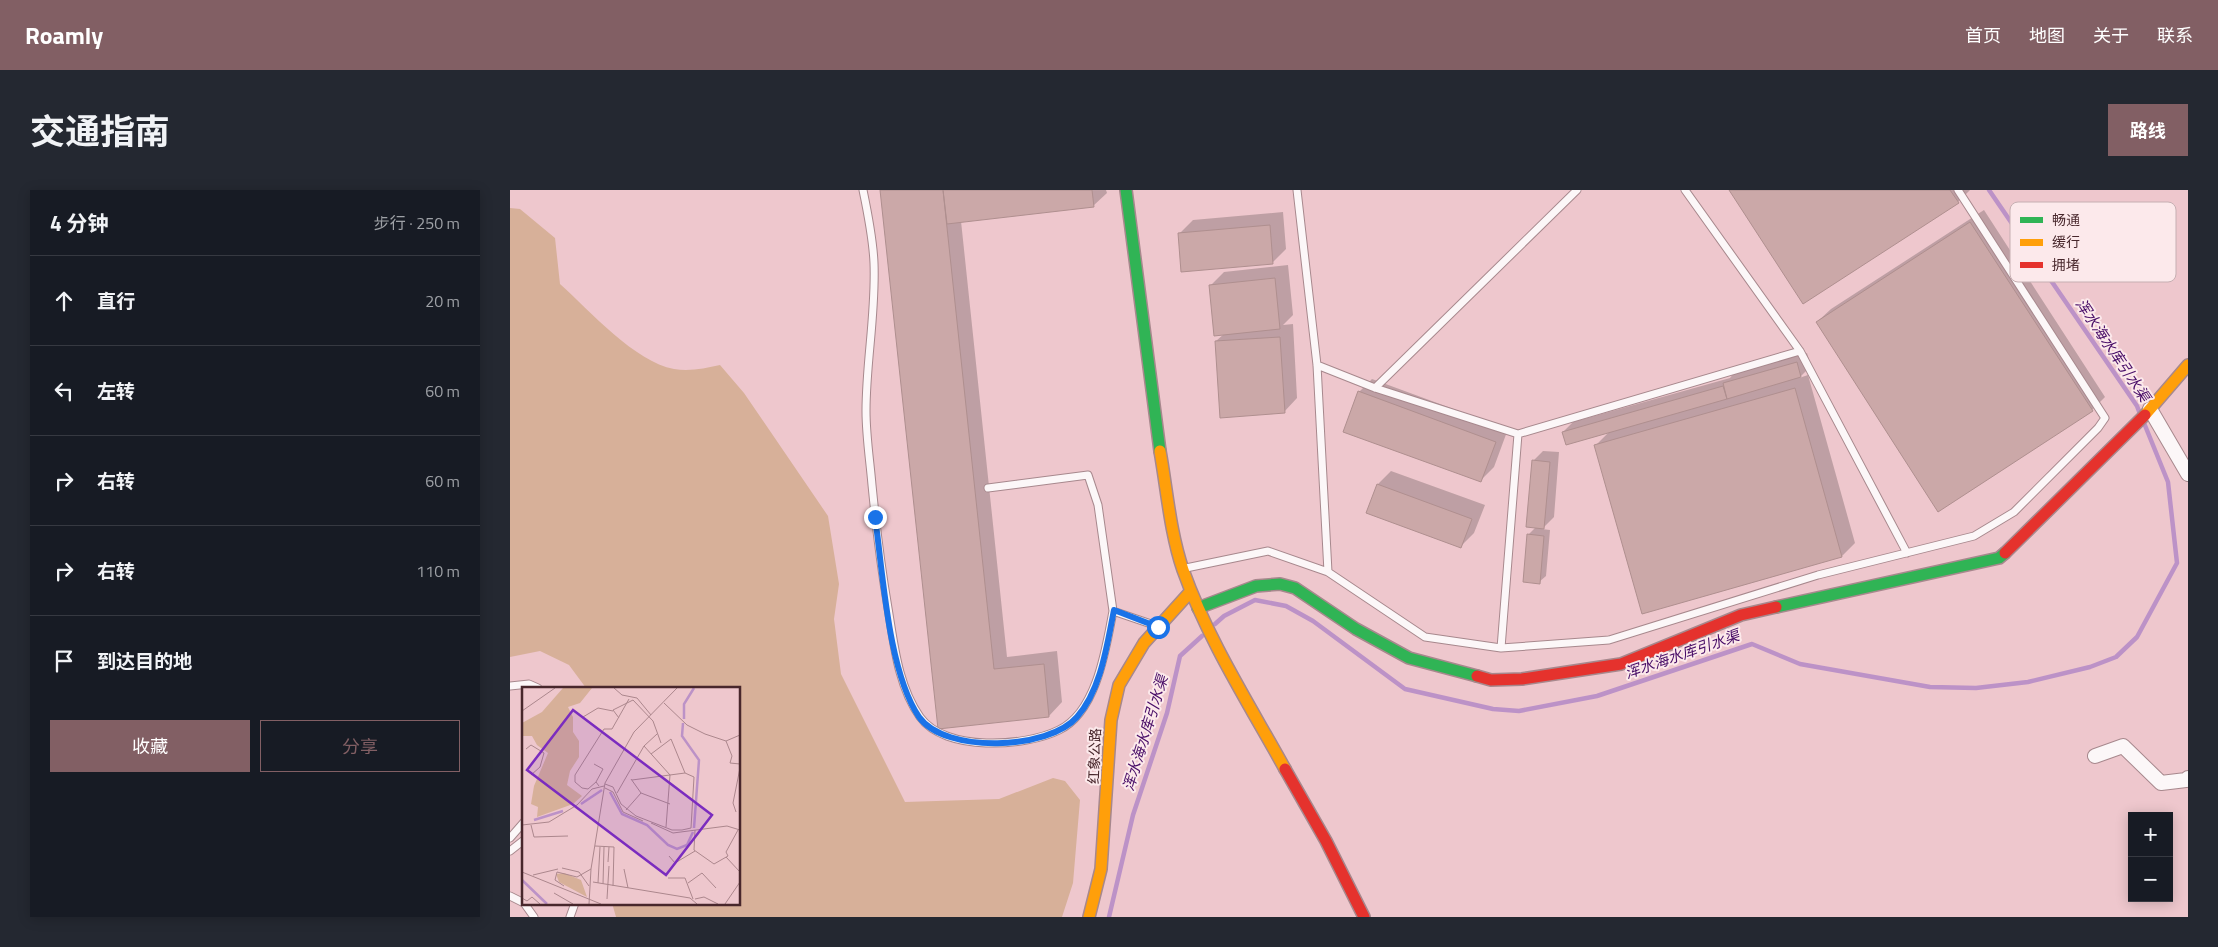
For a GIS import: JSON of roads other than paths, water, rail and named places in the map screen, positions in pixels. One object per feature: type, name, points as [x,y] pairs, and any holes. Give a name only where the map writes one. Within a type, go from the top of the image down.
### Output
[{"type":"main road","points":[[1126,190],[1156,428],[1174,528],[1184,569],[1198,608],[1221,655],[1326,841],[1364,917]]},
{"type":"main road","points":[[1198,608],[1256,586],[1280,584],[1295,588],[1356,629],[1409,658],[1491,680],[1522,678],[1621,664],[1741,615],[1999,558],[2146,414],[2188,365]]},
{"type":"main road","name":"红象公路","points":[[1089,917],[1095,900],[1102,861],[1108,789],[1110,728],[1114,703],[1125,672],[1158,627],[1192,591]]},
{"type":"street","points":[[2146,414],[2188,474]]},
{"type":"street","points":[[2095,756],[2123,746],[2161,783],[2186,780],[2188,778]]},
{"type":"lane","points":[[863,190],[874,264],[866,392],[866,431],[888,609],[898,666],[911,703],[920,718],[931,729],[944,736],[958,740],[1012,741],[1053,734],[1075,719],[1088,702],[1100,667],[1114,610],[1098,504],[1088,475],[988,488]]},
{"type":"lane","points":[[1297,190],[1317,365],[1328,572]]},
{"type":"lane","points":[[1375,388],[1577,190]]},
{"type":"lane","points":[[1685,190],[1800,351],[1906,554]]},
{"type":"lane","points":[[1958,190],[2010,270]]},
{"type":"lane","points":[[1184,569],[1268,551],[1328,572],[1424,636],[1501,648],[1609,640],[1818,575],[1974,536],[2014,512],[2106,418],[2018,282]]},
{"type":"lane","points":[[1317,365],[1375,388],[1518,434],[1800,351]]},
{"type":"lane","points":[[1501,648],[1518,434]]},
{"type":"lane","points":[[1114,610],[1158,627]]},
{"type":"lane","points":[[510,686],[529,684],[536,687]]},
{"type":"lane","points":[[510,838],[522,824]]},
{"type":"lane","points":[[510,851],[522,842]]},
{"type":"lane","points":[[510,896],[522,902]]},
{"type":"lane","points":[[525,904],[534,917]]},
{"type":"lane","points":[[570,917],[575,904]]},
{"type":"waterway","name":"浑水海水库引水渠","points":[[1989,190],[2010,221]]},
{"type":"waterway","name":"浑水海水库引水渠","points":[[2052,282],[2137,406],[2140,414]]},
{"type":"waterway","name":"浑水海水库引水渠","points":[[1215,624],[1224,616],[1255,600],[1286,606],[1313,621],[1405,689],[1493,709],[1519,711],[1597,696],[1752,644],[1800,664],[1930,687],[1976,688],[2028,682],[2090,667],[2116,657],[2137,637],[2177,563],[2168,482],[2144,423]]},
{"type":"waterway","name":"浑水海水库引水渠","points":[[1109,917],[1133,815],[1167,713],[1180,656],[1202,636]]}]
